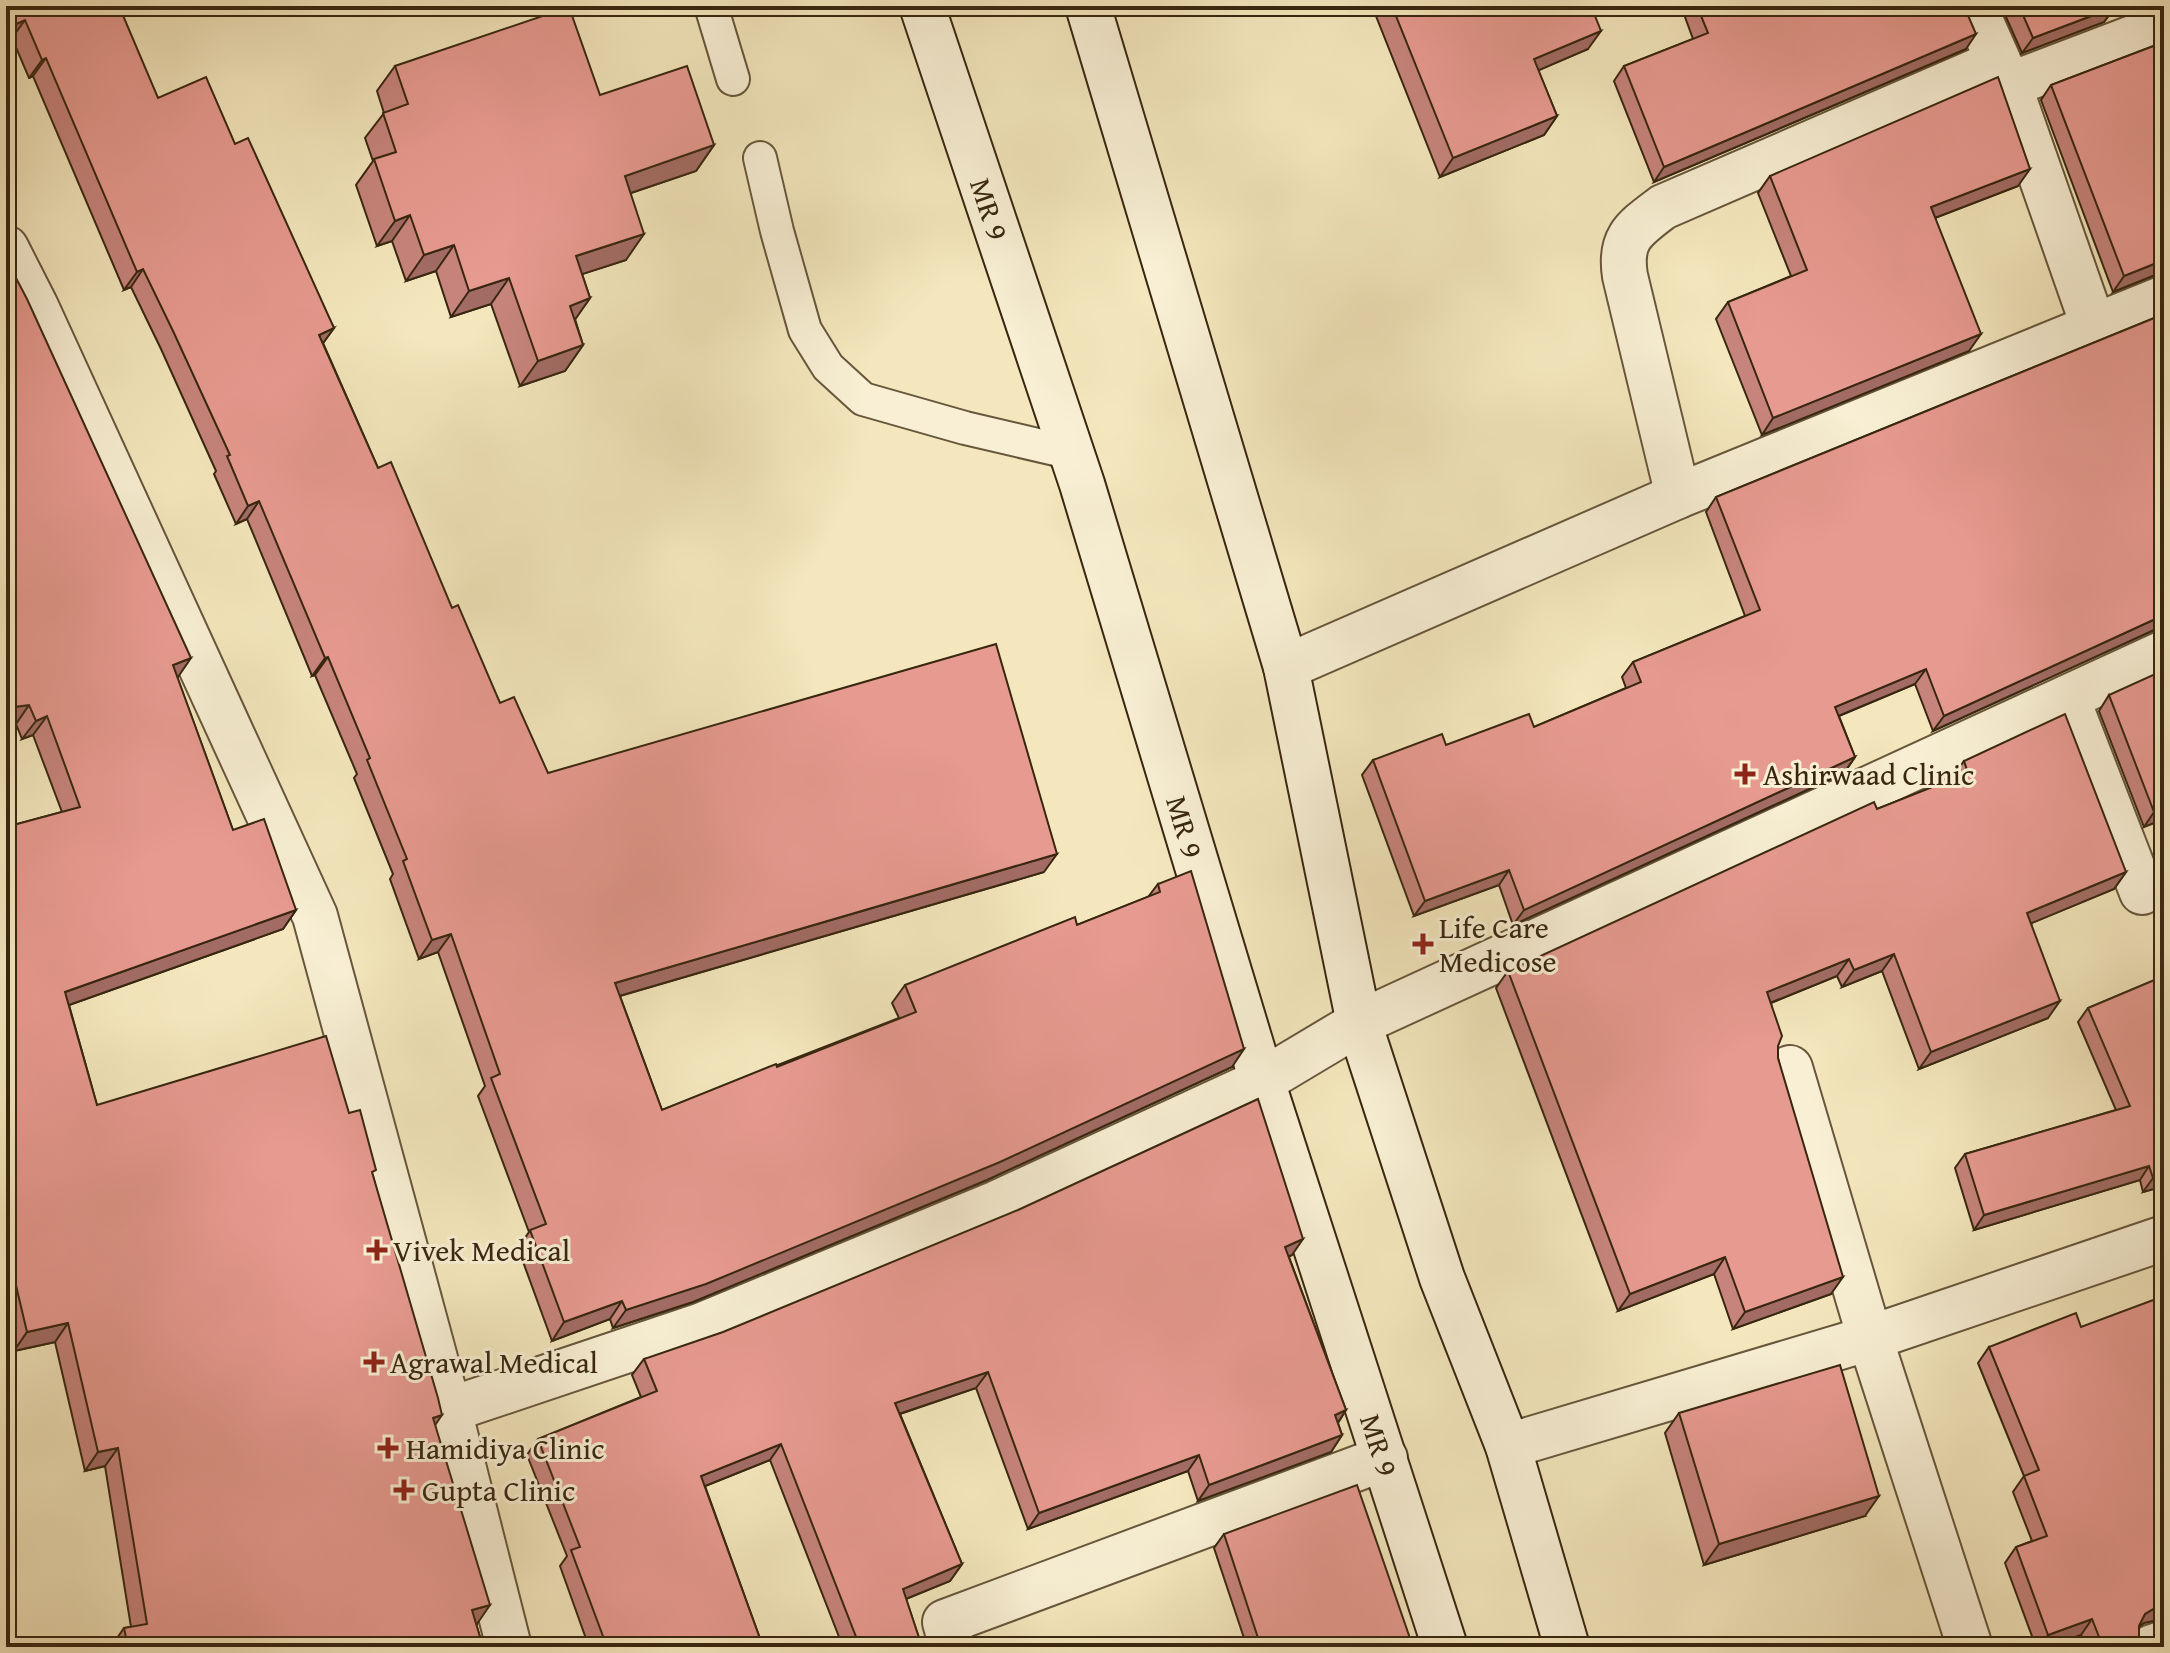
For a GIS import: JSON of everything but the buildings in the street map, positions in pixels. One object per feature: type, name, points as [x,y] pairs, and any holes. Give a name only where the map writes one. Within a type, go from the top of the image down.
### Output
[{"type":"street","name":"MR 9","points":[[922,6],[1072,453],[1262,1081],[1445,1647]]},
{"type":"street","points":[[1088,6],[1286,667],[1359,1023],[1442,1278],[1508,1446],[1567,1647]]},
{"type":"street","points":[[1974,6],[2003,73],[2093,325]]},
{"type":"street","points":[[1678,496],[1621,253],[1642,223],[1663,207],[2003,73],[2164,26]]},
{"type":"street","points":[[6,248],[36,307],[315,916],[449,1410],[509,1647]]},
{"type":"street","points":[[1286,667],[1678,496],[2164,298]]},
{"type":"street","points":[[449,1410],[702,1325],[997,1203],[1262,1081],[1359,1023],[2164,653]]},
{"type":"street","points":[[2067,698],[2142,892]]},
{"type":"street","points":[[1790,1068],[1870,1338],[1970,1647]]},
{"type":"street","points":[[1508,1446],[1870,1338],[2164,1238]]},
{"type":"street","points":[[952,1647],[945,1622],[1385,1458]]},
{"type":"street","points":[[2152,1647],[2164,1643]]},
{"type":"lane","points":[[711,6],[733,79]]},
{"type":"lane","points":[[760,158],[805,330],[828,367],[863,399],[965,428],[1072,453]]},
{"type":"place","name":"Ashirwaad Clinic","points":[[1745,774]]},
{"type":"place","name":"Life Care Medicose","points":[[1423,944]]},
{"type":"place","name":"Vivek Medical","points":[[377,1250]]},
{"type":"place","name":"Agrawal Medical","points":[[374,1362]]},
{"type":"place","name":"Hamidiya Clinic","points":[[388,1448]]},
{"type":"place","name":"Gupta Clinic","points":[[404,1490]]}]
